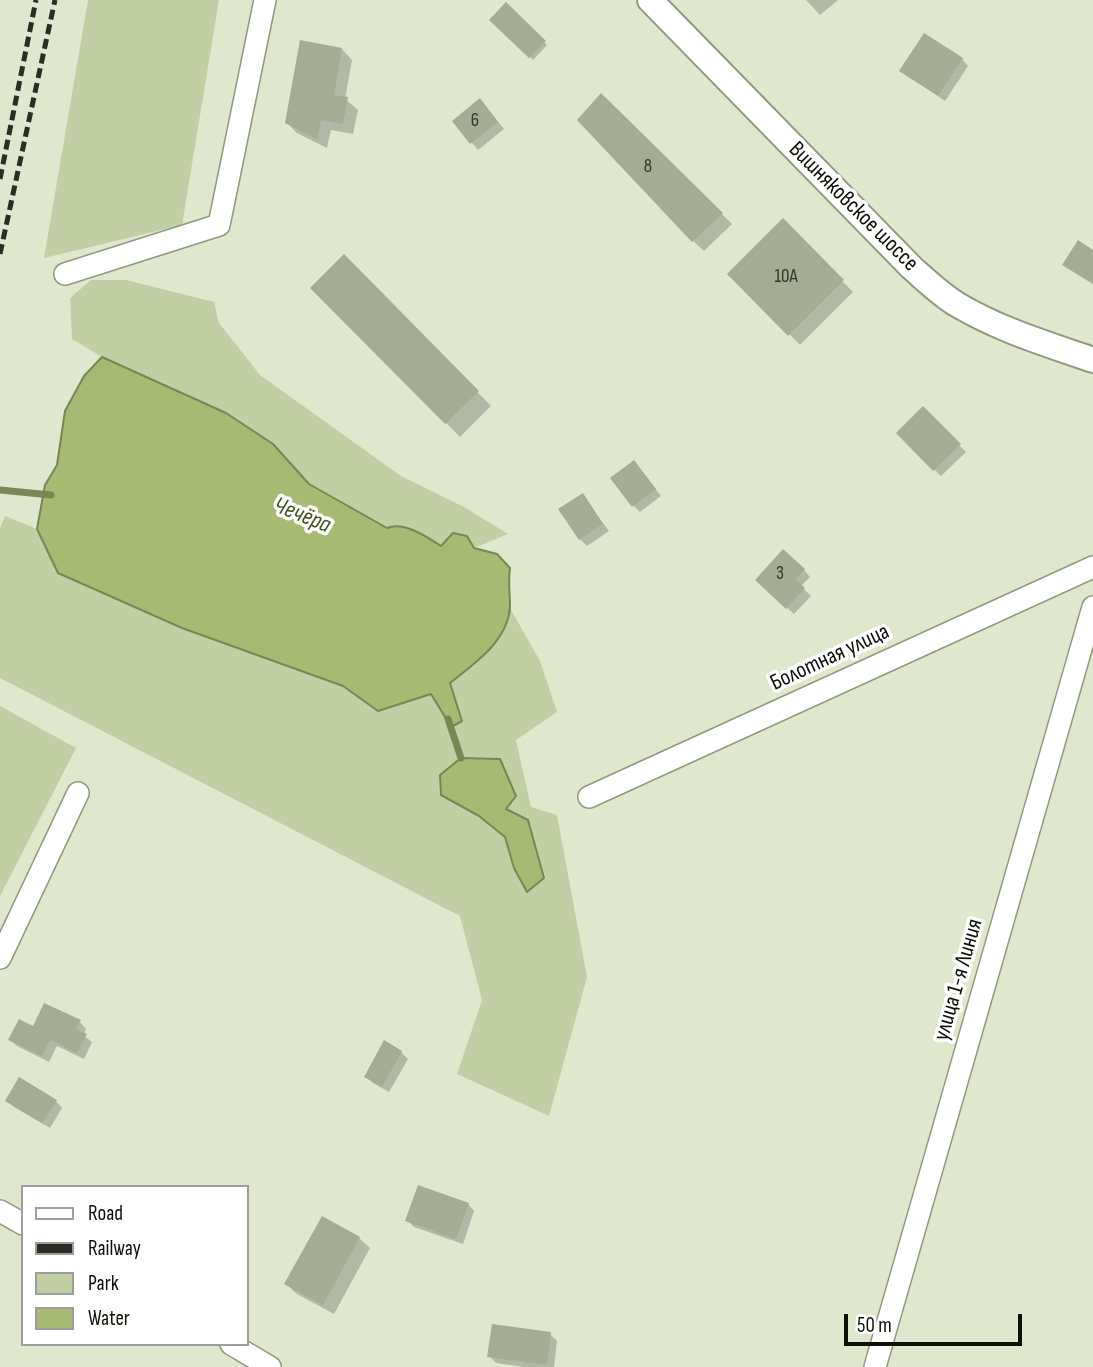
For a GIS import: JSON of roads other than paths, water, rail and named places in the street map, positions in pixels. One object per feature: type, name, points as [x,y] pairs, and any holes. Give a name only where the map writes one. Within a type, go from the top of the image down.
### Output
[{"type":"street","points":[[65,274],[219,225],[264,0]]},
{"type":"street","name":"Вишняковское шоссе","points":[[650,0],[936,290],[1011,332],[1093,360]]},
{"type":"street","name":"Болотная улица","points":[[589,797],[1093,567]]},
{"type":"street","name":"улица 1-я Линия","points":[[875,1367],[1093,607]]},
{"type":"street","points":[[0,958],[78,793]]},
{"type":"street","points":[[0,1211],[21,1223]]},
{"type":"street","points":[[234,1346],[270,1367]]},
{"type":"water","points":[[102,357],[226,413],[273,444],[309,484],[387,528],[408,528],[441,546],[453,533],[467,536],[474,548],[497,554],[510,568],[508,619],[497,641],[489,650],[450,683],[462,721],[451,727],[431,694],[378,711],[343,686],[182,628],[58,573],[37,529],[45,485],[57,465],[65,411],[84,376]]},
{"type":"water","points":[[461,758],[500,759],[516,796],[506,809],[528,820],[544,878],[527,892],[514,868],[505,837],[479,816],[441,795],[440,775]]},
{"type":"waterway","name":"Чечёра","points":[[0,490],[51,495]]},
{"type":"waterway","name":"Чечёра","points":[[448,719],[461,758]]},
{"type":"railway","points":[[0,179],[36,0]]},
{"type":"railway","points":[[0,254],[55,0]]}]
